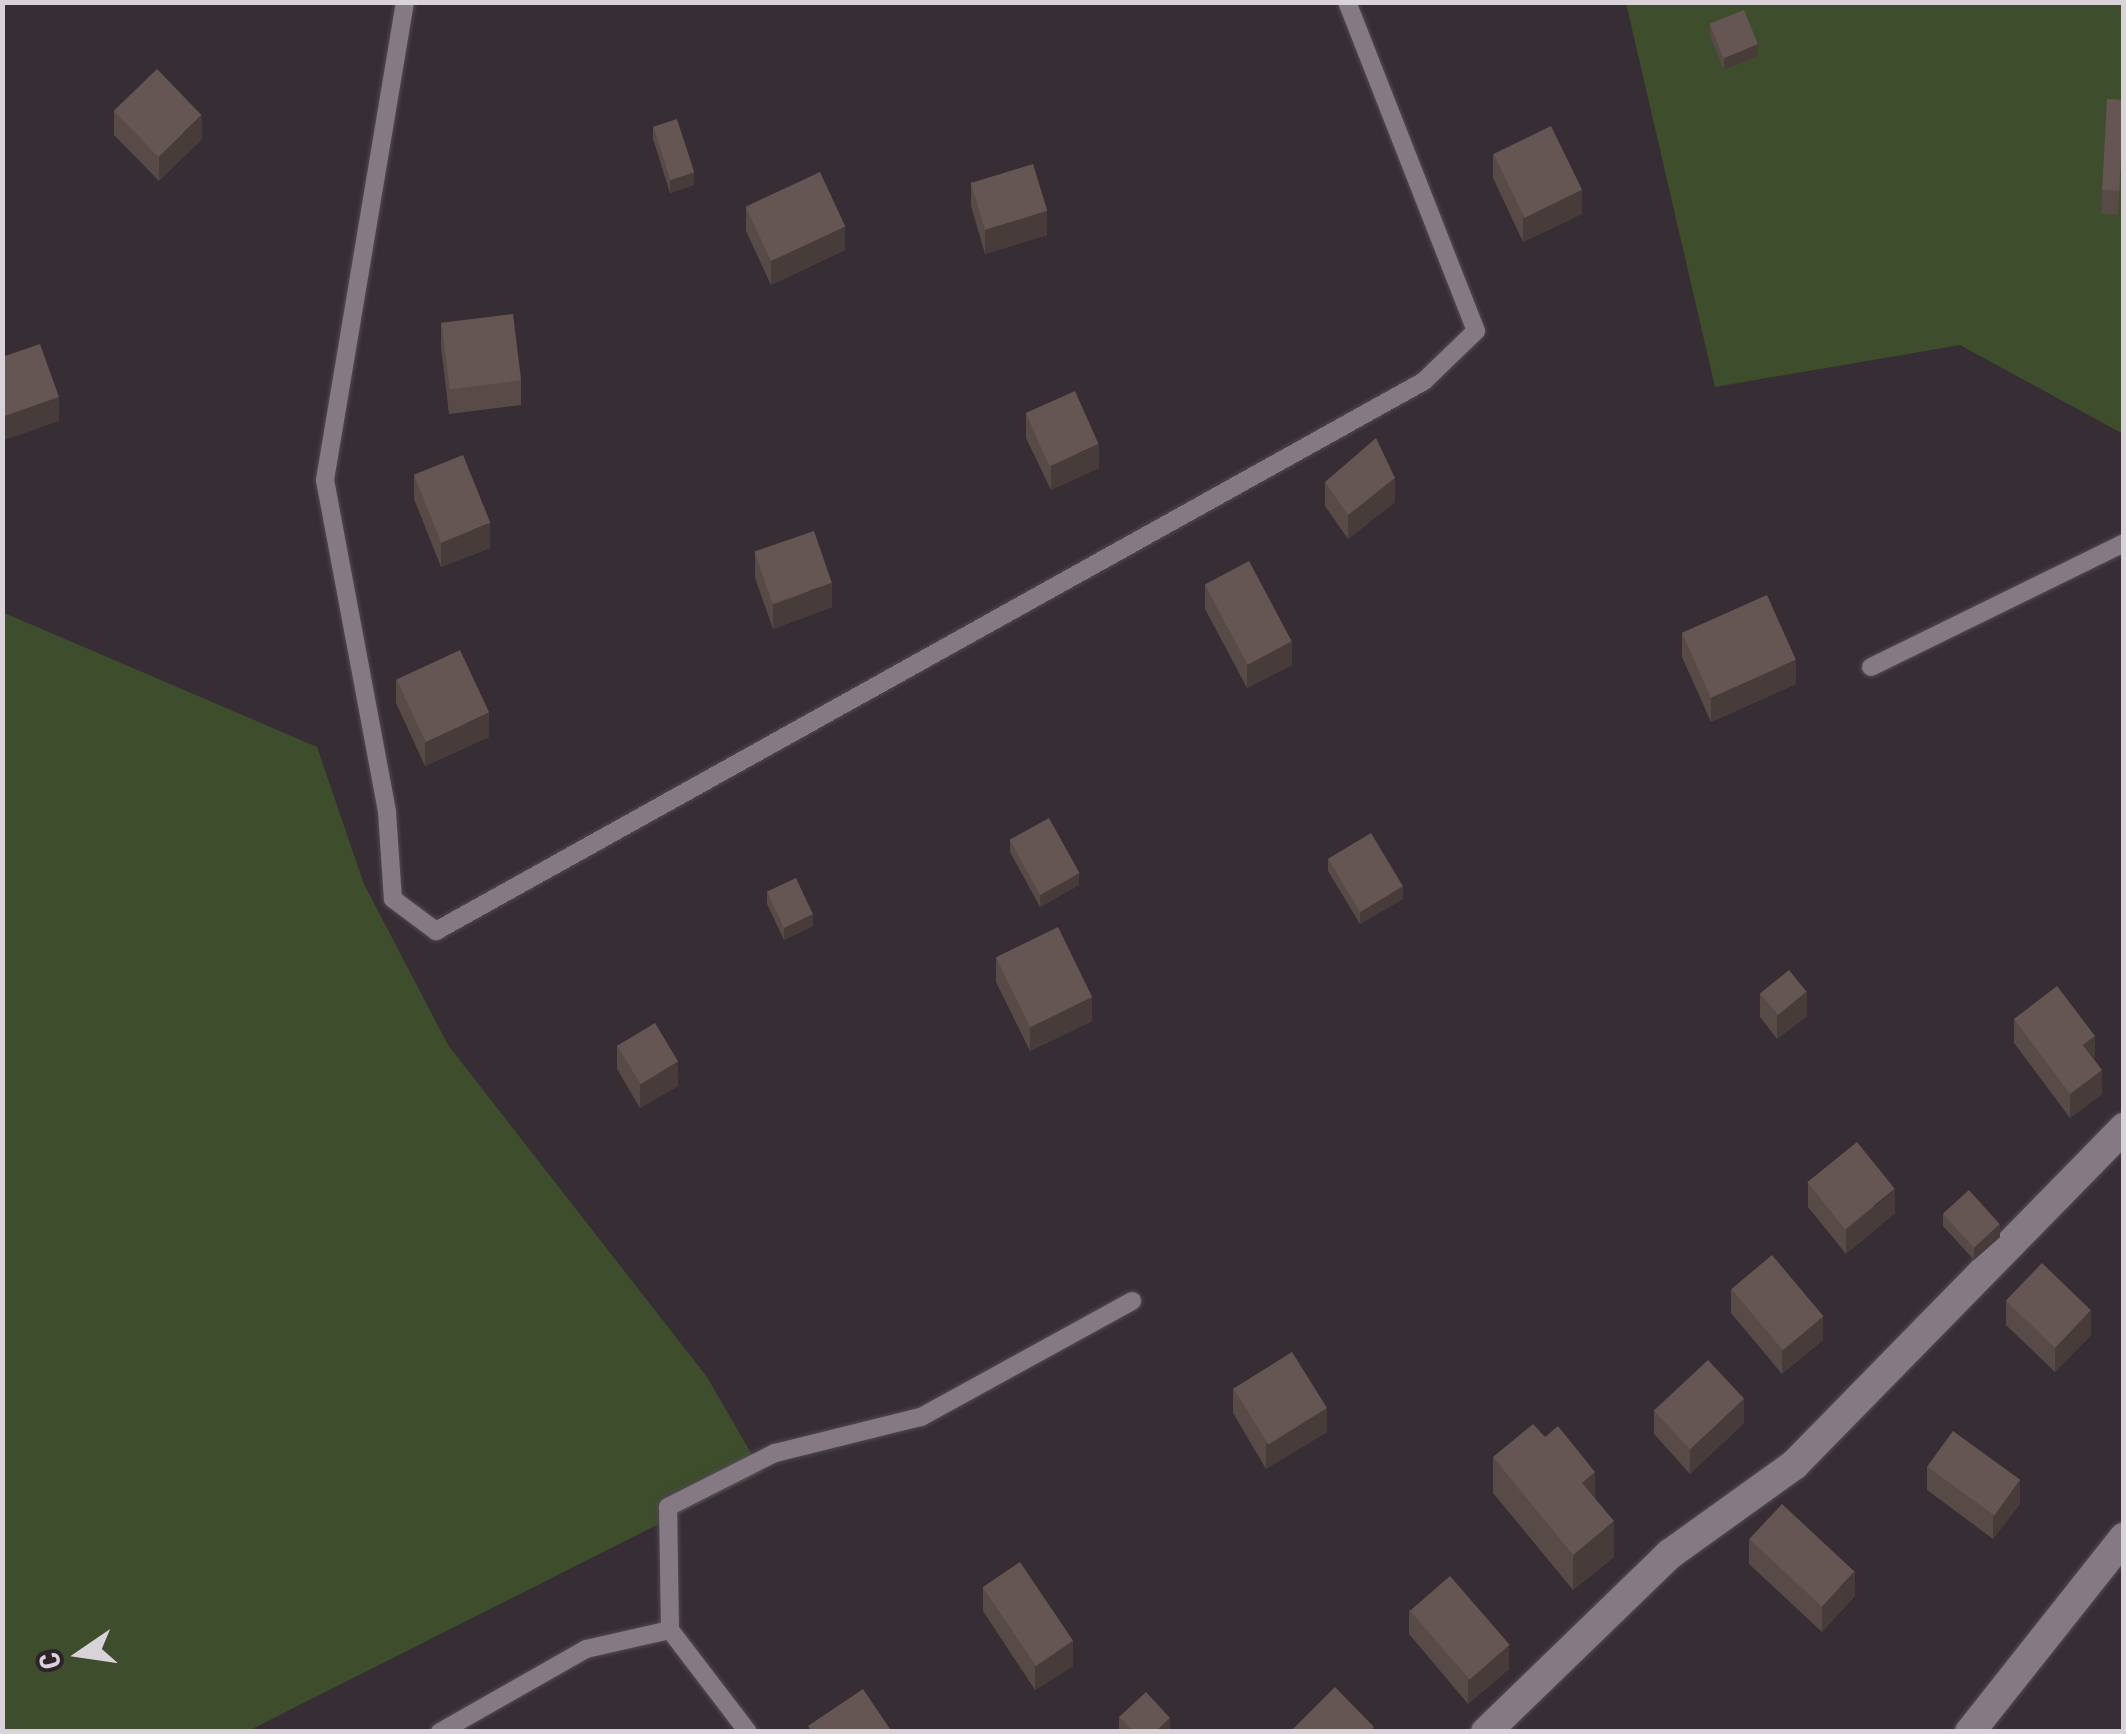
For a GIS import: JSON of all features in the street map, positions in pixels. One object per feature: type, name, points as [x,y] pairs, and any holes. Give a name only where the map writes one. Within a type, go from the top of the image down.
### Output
[{"type":"street","points":[[1486,1732],[1670,1554],[1794,1465],[2124,1128]]},
{"type":"street","points":[[1970,1732],[2124,1538]]},
{"type":"lane","points":[[406,2],[325,480],[388,812],[393,899],[436,932],[1424,382],[1476,331],[1347,2]]},
{"type":"lane","points":[[1871,667],[2124,543]]},
{"type":"lane","points":[[748,1732],[670,1630],[668,1507],[775,1453],[921,1417],[1132,1302]]},
{"type":"lane","points":[[440,1732],[586,1649],[670,1630]]},
{"type":"green space","points":[[1626,3],[2123,3],[2123,434],[1960,345],[1715,387]]},
{"type":"green space","points":[[2,612],[317,747],[364,884],[448,1045],[707,1377],[762,1472],[248,1731],[3,1731]]},
{"type":"building","points":[[1744,10],[1758,44],[1724,58],[1710,24]]},
{"type":"building","points":[[157,69],[201,115],[158,157],[114,111]]},
{"type":"building","points":[[2107,99],[2124,100],[2119,191],[2102,190]]},
{"type":"building","points":[[677,119],[694,172],[671,180],[653,127]]},
{"type":"building","points":[[1551,126],[1582,190],[1525,218],[1493,154]]},
{"type":"building","points":[[1033,164],[1047,211],[985,230],[971,183]]},
{"type":"building","points":[[820,172],[845,226],[771,261],[746,207]]},
{"type":"building","points":[[513,314],[521,381],[450,389],[442,323]]},
{"type":"building","points":[[40,344],[59,397],[2,417],[2,357]]},
{"type":"building","points":[[1075,391],[1099,444],[1049,466],[1026,413]]},
{"type":"building","points":[[1376,438],[1395,478],[1348,515],[1325,482]]},
{"type":"building","points":[[463,455],[490,523],[441,543],[414,475]]},
{"type":"building","points":[[814,531],[832,583],[772,604],[754,552]]},
{"type":"building","points":[[1249,561],[1292,641],[1248,665],[1205,584]]},
{"type":"building","points":[[1767,595],[1796,660],[1711,698],[1682,633]]},
{"type":"building","points":[[460,650],[489,713],[426,742],[397,680]]},
{"type":"building","points":[[1049,818],[1080,873],[1040,895],[1010,840]]},
{"type":"building","points":[[1371,833],[1403,886],[1360,912],[1328,859]]},
{"type":"building","points":[[796,878],[813,914],[784,928],[767,892]]},
{"type":"building","points":[[1058,927],[1092,997],[1030,1027],[996,957]]},
{"type":"building","points":[[1789,970],[1807,992],[1778,1015],[1760,993]]},
{"type":"building","points":[[2057,986],[2095,1036],[2083,1045],[2102,1070],[2070,1094],[2014,1019]]},
{"type":"building","points":[[655,1023],[678,1062],[640,1084],[617,1046]]},
{"type":"building","points":[[1857,1142],[1895,1189],[1845,1229],[1807,1182]]},
{"type":"building","points":[[1969,1190],[2000,1224],[1974,1248],[1943,1213]]},
{"type":"building","points":[[1772,1255],[1823,1316],[1783,1350],[1731,1289]]},
{"type":"building","points":[[2042,1263],[2091,1310],[2055,1348],[2006,1300]]},
{"type":"building","points":[[1292,1352],[1327,1408],[1268,1445],[1233,1389]]},
{"type":"building","points":[[1708,1360],[1744,1399],[1690,1449],[1654,1410]]},
{"type":"building","points":[[1533,1424],[1545,1437],[1558,1426],[1595,1472],[1582,1483],[1614,1521],[1573,1555],[1493,1457]]},
{"type":"building","points":[[1953,1431],[2020,1480],[1994,1515],[1927,1467]]},
{"type":"building","points":[[1782,1504],[1854,1572],[1822,1607],[1749,1539]]},
{"type":"building","points":[[1020,1562],[1073,1641],[1036,1666],[983,1587]]},
{"type":"building","points":[[1450,1576],[1510,1645],[1470,1679],[1410,1611]]},
{"type":"building","points":[[1335,1687],[1374,1727],[1370,1732],[1290,1732]]},
{"type":"building","points":[[863,1689],[892,1732],[812,1732],[808,1726]]},
{"type":"building","points":[[1146,1692],[1170,1718],[1155,1732],[1134,1732],[1119,1717]]}]
